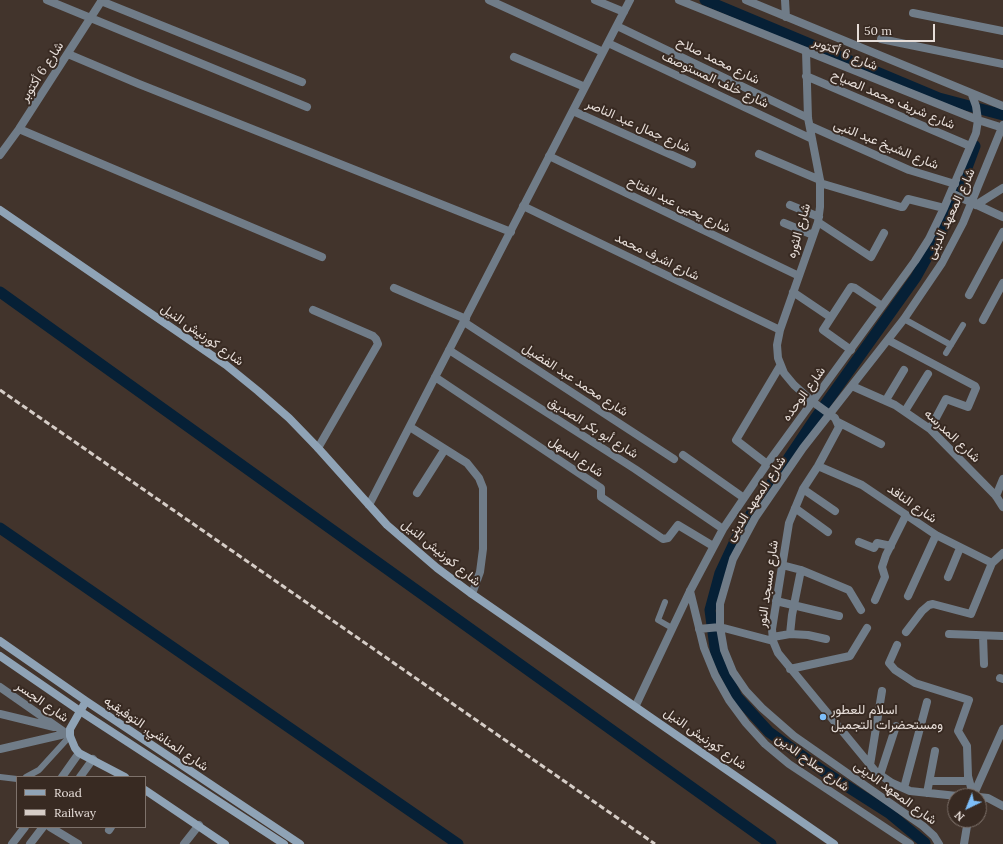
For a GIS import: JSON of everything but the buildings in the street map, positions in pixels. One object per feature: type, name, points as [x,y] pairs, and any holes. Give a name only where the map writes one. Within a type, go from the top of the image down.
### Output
[{"type":"main road","name":"شارع كورنيش النيل","points":[[0,210],[226,365],[289,418],[409,546],[472,594],[636,705],[834,844]]},
{"type":"main road","name":"شارع المناشي, التوفيقيه","points":[[0,641],[86,701],[300,844]]},
{"type":"main road","name":"شارع المناشي, التوفيقيه","points":[[0,656],[80,711],[284,844]]},
{"type":"main road","points":[[86,701],[68,735],[74,748],[79,753],[123,776]]},
{"type":"main road","points":[[146,791],[225,844]]},
{"type":"street","points":[[47,0],[307,107]]},
{"type":"street","points":[[102,0],[302,82]]},
{"type":"street","name":"شارع 6 أكتوبر","points":[[0,155],[19,129],[102,0]]},
{"type":"street","points":[[489,0],[603,52]]},
{"type":"street","points":[[595,0],[624,12]]},
{"type":"street","points":[[369,505],[630,0]]},
{"type":"street","name":"شارع 6 أكتوبر","points":[[679,0],[978,120],[1003,127]]},
{"type":"street","name":"شارع 6 أكتوبر","points":[[746,0],[972,95],[1003,106]]},
{"type":"street","points":[[785,0],[786,17]]},
{"type":"street","points":[[913,13],[1003,31]]},
{"type":"street","name":"شارع محمد صلاح","points":[[617,26],[809,122]]},
{"type":"street","points":[[881,40],[1003,64]]},
{"type":"street","name":"شارع خلف المستوصف","points":[[608,43],[812,139]]},
{"type":"street","name":"شارع الثوره","points":[[806,51],[809,122],[820,182],[818,219],[780,330],[777,344],[780,366],[794,385],[813,402]]},
{"type":"street","points":[[68,54],[139,84],[510,232]]},
{"type":"street","points":[[514,57],[586,87]]},
{"type":"street","name":"شارع شريف محمد الصياح","points":[[806,76],[970,146]]},
{"type":"street","name":"شارع الوحده","points":[[636,705],[690,591],[723,529],[767,464],[915,261],[944,208],[976,133],[978,120],[976,106],[972,95]]},
{"type":"street","name":"شارع جمال عبد الناصر","points":[[573,111],[692,164]]},
{"type":"street","name":"شارع الشيخ عبد النبى","points":[[809,122],[909,170],[954,184]]},
{"type":"street","name":"شارع المعهد الدينى","points":[[939,844],[934,836],[923,826],[794,736],[762,708],[746,691],[733,672],[724,650],[720,627],[720,604],[725,581],[742,538],[828,414],[852,386],[904,319],[942,263],[974,204],[1003,127]]},
{"type":"street","points":[[19,129],[322,257]]},
{"type":"street","points":[[759,154],[820,182],[901,207],[903,207],[908,199],[944,208]]},
{"type":"street","name":"شارع يحيى عبد الفتاح","points":[[550,156],[799,276]]},
{"type":"street","points":[[974,204],[1003,188]]},
{"type":"street","points":[[951,193],[1003,218]]},
{"type":"street","points":[[790,204],[818,219],[871,256],[884,233]]},
{"type":"street","name":"شارع اشرف محمد","points":[[524,206],[780,330]]},
{"type":"street","points":[[784,224],[812,235]]},
{"type":"street","points":[[969,294],[1003,232]]},
{"type":"street","points":[[984,320],[1003,283]]},
{"type":"street","points":[[851,350],[824,332],[824,326],[851,287],[882,306]]},
{"type":"street","name":"شارع محمد عبد الفضيل","points":[[394,288],[465,320],[674,459]]},
{"type":"street","points":[[794,292],[830,317]]},
{"type":"street","points":[[313,310],[373,336],[378,344],[318,448]]},
{"type":"street","points":[[888,340],[975,386],[976,388],[968,407],[946,399],[930,429]]},
{"type":"street","name":"شارع أبو بكر الصديق","points":[[449,350],[622,461],[723,529]]},
{"type":"street","points":[[767,464],[736,440],[780,366]]},
{"type":"street","points":[[886,400],[904,370]]},
{"type":"street","points":[[905,411],[928,374]]},
{"type":"street","name":"شارع السهل","points":[[435,377],[601,488],[601,497],[663,539],[668,538],[678,525],[713,546]]},
{"type":"street","name":"شارع المدرسه","points":[[852,386],[886,400],[905,411],[930,429],[996,496],[1003,507]]},
{"type":"street","points":[[813,402],[838,422],[881,444]]},
{"type":"street","name":"شارع مسجد النور","points":[[838,422],[837,432],[804,489],[794,508],[789,523],[772,629],[773,639],[778,653],[790,669],[880,774],[892,783],[904,788],[926,793],[947,794]]},
{"type":"street","points":[[410,427],[445,449],[474,470],[483,488],[484,549],[480,572],[472,594]]},
{"type":"street","points":[[417,493],[445,449]]},
{"type":"street","points":[[683,455],[744,498]]},
{"type":"street","name":"شارع النافد","points":[[818,466],[862,485],[936,535],[992,563]]},
{"type":"street","points":[[996,496],[1003,480]]},
{"type":"street","points":[[804,489],[835,511]]},
{"type":"street","points":[[794,508],[828,532]]},
{"type":"street","points":[[874,600],[885,577],[882,568],[906,515]]},
{"type":"street","points":[[908,596],[936,535]]},
{"type":"street","points":[[859,542],[874,548],[877,543],[891,546]]},
{"type":"street","points":[[948,577],[960,548]]},
{"type":"street","points":[[906,632],[922,610],[929,605],[933,604],[969,614],[972,613],[992,563],[1003,553]]},
{"type":"street","points":[[782,565],[801,570],[848,590],[861,610]]},
{"type":"street","points":[[790,634],[801,570]]},
{"type":"street","name":"شارع صلاح الدين","points":[[690,591],[704,648],[715,675],[729,700],[746,723],[765,744],[789,764],[910,844]]},
{"type":"street","points":[[776,601],[839,616]]},
{"type":"street","points":[[699,629],[720,627],[773,639],[790,634],[808,635],[826,639]]},
{"type":"street","points":[[790,669],[850,656],[867,628]]},
{"type":"street","points":[[949,634],[1003,636]]},
{"type":"street","points":[[983,636],[984,664]]},
{"type":"street","points":[[897,645],[890,663],[890,666],[895,670],[915,683],[970,700],[958,728],[959,734],[967,746],[969,781],[971,788]]},
{"type":"street","name":"شارع الجسر","points":[[0,687],[68,735]]},
{"type":"street","points":[[870,764],[882,691]]},
{"type":"street","points":[[904,788],[927,702]]},
{"type":"street","points":[[0,714],[58,728]]},
{"type":"street","points":[[0,718],[9,716]]},
{"type":"street","points":[[880,774],[896,726]]},
{"type":"street","points":[[978,788],[1003,730]]},
{"type":"street","points":[[0,749],[68,735]]},
{"type":"street","points":[[872,749],[887,753]]},
{"type":"street","points":[[926,793],[930,781],[935,751]]},
{"type":"street","points":[[63,776],[79,753]]},
{"type":"street","points":[[81,776],[93,759]]},
{"type":"street","points":[[930,781],[969,781]]},
{"type":"street","points":[[987,798],[1003,806]]},
{"type":"street","points":[[184,844],[199,825]]},
{"type":"street","points":[[12,844],[24,828],[32,841],[42,828]]},
{"type":"street","points":[[52,828],[78,844]]},
{"type":"street","points":[[964,844],[967,828]]},
{"type":"lane","points":[[904,319],[951,345]]},
{"type":"lane","points":[[946,353],[963,325]]},
{"type":"lane","points":[[665,602],[658,620],[672,628]]},
{"type":"lane","points":[[28,776],[39,770],[68,735]]},
{"type":"lane","points":[[0,777],[16,779]]},
{"type":"waterway","points":[[705,0],[939,98],[1003,115]]},
{"type":"waterway","points":[[925,843],[889,813],[823,771],[769,732],[737,697],[716,655],[710,610],[720,573],[735,541],[751,514],[814,420],[916,277],[948,219],[975,146]]},
{"type":"waterway","points":[[0,292],[771,844]]},
{"type":"waterway","points":[[0,528],[458,844]]},
{"type":"railway","points":[[0,390],[655,844]]},
{"type":"place","name":"اسلام للعطور ومستحضرات التجميل","points":[[823,717]]}]
